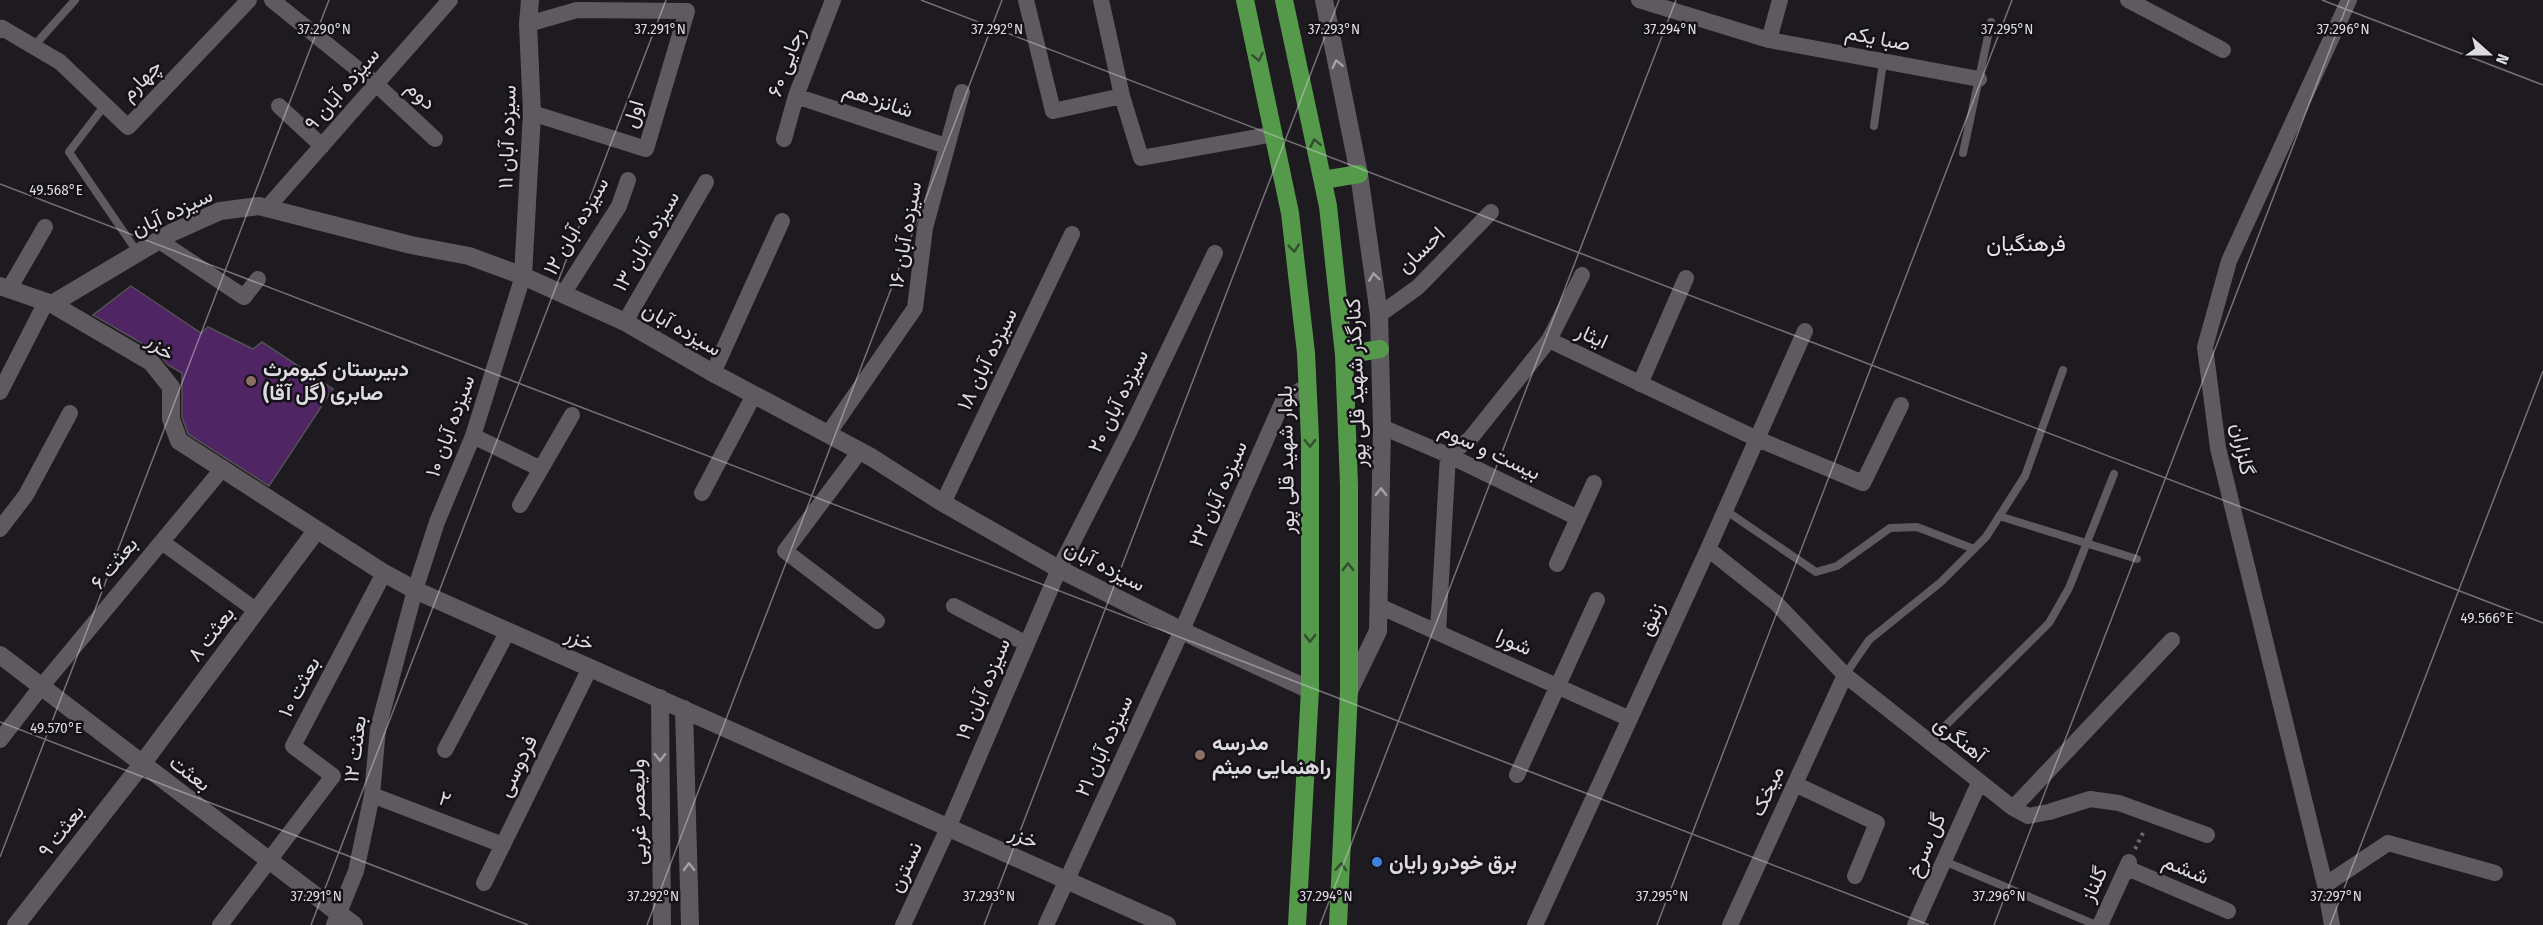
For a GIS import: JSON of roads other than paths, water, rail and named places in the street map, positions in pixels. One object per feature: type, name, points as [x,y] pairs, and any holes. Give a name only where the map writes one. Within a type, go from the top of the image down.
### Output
[{"type":"highway","name":"بلوار شهید قلی پور","points":[[1245,0],[1290,213],[1306,353],[1310,439],[1310,690],[1297,925]]},
{"type":"highway","points":[[1284,0],[1328,206],[1344,355],[1349,485],[1349,691],[1338,925]]},
{"type":"highway","points":[[1323,180],[1359,174]]},
{"type":"highway","points":[[1344,355],[1380,349]]},
{"type":"street","name":"چهارم","points":[[1,29],[60,62],[128,127],[249,0]]},
{"type":"street","name":"دوم","points":[[272,0],[376,84],[435,139]]},
{"type":"street","name":"سیزده آبان ۹","points":[[267,208],[450,0]]},
{"type":"street","name":"سیزده آبان ۱۱","points":[[524,276],[532,113],[528,24],[530,0]]},
{"type":"street","name":"رجایی ۶۰","points":[[784,140],[796,96],[833,0]]},
{"type":"street","points":[[1026,0],[1053,111],[1122,96]]},
{"type":"street","points":[[1101,0],[1122,96],[1141,158],[1274,134]]},
{"type":"street","name":"کنارگذر شهید قلی پور","points":[[1324,0],[1359,174],[1379,315],[1382,427],[1378,631],[1349,691]]},
{"type":"street","name":"صبا یکم","points":[[1639,0],[1770,40],[1979,79]]},
{"type":"street","points":[[1770,40],[1780,0]]},
{"type":"street","points":[[2128,0],[2223,50]]},
{"type":"street","name":"گلزاران","points":[[2332,925],[2325,885],[2218,448],[2205,347],[2229,261],[2349,0]]},
{"type":"street","name":"اول","points":[[528,24],[577,10],[687,11],[646,148],[532,113]]},
{"type":"street","name":"سیزده آبان ۱۶","points":[[828,434],[915,308],[925,228],[962,92]]},
{"type":"street","name":"شانزدهم","points":[[796,96],[946,146]]},
{"type":"street","points":[[279,106],[322,146]]},
{"type":"street","name":"سیزده آبان ۱۲","points":[[563,294],[619,206],[628,180]]},
{"type":"street","name":"سیزده آبان ۱۳","points":[[625,322],[706,182]]},
{"type":"street","name":"سیزده آبان","points":[[49,303],[158,240],[220,211],[259,206],[411,245],[469,256],[524,276],[625,322],[713,373],[860,451],[943,503],[1059,569],[1310,690]]},
{"type":"street","name":"احسان","points":[[1379,315],[1418,287],[1491,212]]},
{"type":"street","points":[[713,373],[782,221]]},
{"type":"street","points":[[0,392],[49,303],[5,288],[45,227]]},
{"type":"street","name":"سیزده آبان ۱۸","points":[[943,503],[1072,234]]},
{"type":"street","points":[[158,240],[244,297],[258,279]]},
{"type":"street","name":"سیزده آبان ۲۰","points":[[1059,569],[1130,430],[1215,253]]},
{"type":"street","points":[[1548,340],[1582,275]]},
{"type":"street","name":"سیزده آبان ‍۱۰","points":[[415,590],[437,522],[473,436],[524,276]]},
{"type":"street","points":[[1640,384],[1686,278]]},
{"type":"street","name":"خزر","points":[[49,303],[151,362],[171,387],[171,419],[179,441],[384,573],[415,590],[1167,925]]},
{"type":"street","name":"زنبق","points":[[1535,925],[1708,549],[1804,331]]},
{"type":"street","name":"ایثار","points":[[1448,455],[1470,439],[1548,340],[1755,438],[1863,483],[1901,405]]},
{"type":"street","name":"سیزده آبان ۲۲","points":[[1182,630],[1283,401],[1307,386]]},
{"type":"street","points":[[702,494],[754,394]]},
{"type":"street","points":[[0,529],[26,495],[70,413]]},
{"type":"street","points":[[520,505],[572,415]]},
{"type":"street","name":"بیست و سوم","points":[[1382,427],[1448,455],[1578,518]]},
{"type":"street","points":[[473,436],[541,469]]},
{"type":"street","points":[[860,451],[785,551],[877,621]]},
{"type":"street","points":[[1438,633],[1448,455]]},
{"type":"street","name":"بعثت ۶","points":[[0,740],[41,687],[223,468]]},
{"type":"street","points":[[1557,564],[1594,483]]},
{"type":"street","name":"بعثت ۸","points":[[142,765],[316,531]]},
{"type":"street","points":[[162,542],[256,611]]},
{"type":"street","name":"آهنگری","points":[[1708,549],[1776,603],[1845,675],[1978,783],[2013,808]]},
{"type":"street","name":"سیزده آبان ۱۹","points":[[948,828],[1059,569]]},
{"type":"street","name":"بعثت ۱۰","points":[[268,860],[333,776],[293,746],[384,573]]},
{"type":"street","name":"بعثت ۱۲","points":[[337,919],[356,871],[372,795],[378,729],[415,590]]},
{"type":"street","points":[[1517,775],[1597,600]]},
{"type":"street","points":[[954,606],[1027,644]]},
{"type":"street","name":"شورا","points":[[1379,606],[1630,719]]},
{"type":"street","name":"سیزده آبان ۲۱","points":[[1046,925],[1182,630]]},
{"type":"street","points":[[445,750],[508,631]]},
{"type":"street","points":[[2172,640],[2013,808],[2028,816],[2090,799],[2119,803],[2207,835]]},
{"type":"street","name":"بعثت","points":[[0,655],[268,860],[337,919],[354,925]]},
{"type":"street","name":"فردوسی","points":[[484,883],[590,668]]},
{"type":"street","name":"میخک","points":[[1730,925],[1845,675]]},
{"type":"street","name":"ولیعصر غربی","points":[[660,699],[662,925]]},
{"type":"street","points":[[684,709],[690,925]]},
{"type":"street","name":"بعثت ۹","points":[[16,925],[142,765]]},
{"type":"street","name":"گل سرخ","points":[[1915,925],[1978,783]]},
{"type":"street","points":[[1795,784],[1877,823],[1855,876]]},
{"type":"street","name":"۲","points":[[372,795],[503,845]]},
{"type":"street","name":"نسترن","points":[[903,925],[948,828]]},
{"type":"street","points":[[2325,885],[2388,843],[2495,873]]},
{"type":"street","points":[[220,925],[268,860]]},
{"type":"street","name":"گلناز","points":[[2098,925],[2128,865]]},
{"type":"street","name":"ششم","points":[[2128,865],[2228,912]]},
{"type":"street","points":[[662,905],[689,903]]},
{"type":"lane","points":[[33,46],[75,0]]},
{"type":"lane","points":[[1963,153],[1992,22]]},
{"type":"lane","points":[[1874,126],[1883,62]]},
{"type":"lane","points":[[105,105],[69,152],[138,253]]},
{"type":"lane","points":[[1845,675],[1869,640],[1941,582],[1986,537],[2025,476],[2063,370]]},
{"type":"lane","points":[[1929,743],[2049,622],[2069,588],[2114,474]]},
{"type":"lane","points":[[1725,510],[1816,572],[1837,566],[1890,528],[1917,527],[1974,549]]},
{"type":"lane","points":[[1999,516],[2137,559]]},
{"type":"lane","points":[[1944,861],[2098,925]]},
{"type":"place","name":"دبیرستان کیومرث صابری (گل آقا)","points":[[251,381]]},
{"type":"place","name":"مدرسه راهنمایی میثم","points":[[1200,755]]},
{"type":"place","name":"برق خودرو رایان","points":[[1377,862]]},
{"type":"district","name":"فرهنگیان","points":[[2026,243]]}]
